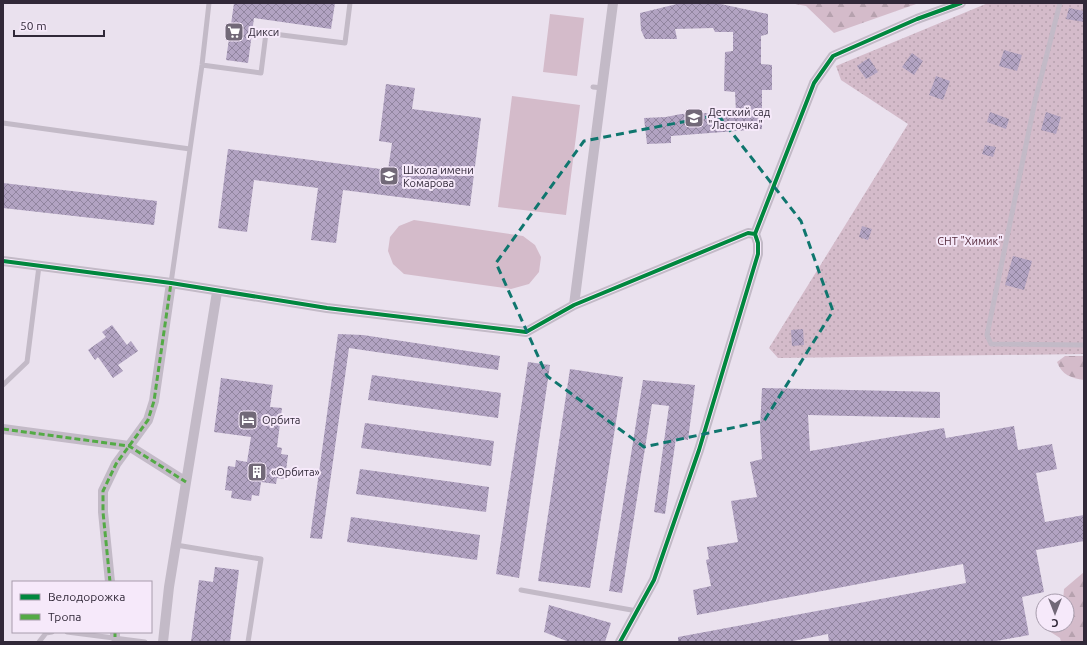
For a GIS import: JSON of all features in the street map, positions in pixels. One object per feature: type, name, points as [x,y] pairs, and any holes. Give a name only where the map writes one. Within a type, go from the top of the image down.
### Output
[{"type":"street","points":[[574,306],[598,88],[613,3]]},
{"type":"street","points":[[620,642],[654,580],[699,450],[758,254],[756,234],[814,83],[833,56],[917,19],[961,3]]},
{"type":"street","points":[[3,261],[171,283],[217,292],[327,308],[526,332],[574,306],[748,233],[756,234]]},
{"type":"street","points":[[110,581],[103,512],[103,491],[116,464],[148,420],[154,401],[171,283]]},
{"type":"street","points":[[163,642],[176,546],[217,292]]},
{"type":"street","points":[[3,429],[129,446],[186,482]]},
{"type":"lane","points":[[171,283],[202,66],[209,3]]},
{"type":"lane","points":[[202,66],[261,73],[266,33],[345,43],[350,3]]},
{"type":"lane","points":[[1060,3],[1035,101],[987,335],[991,344],[1084,345]]},
{"type":"lane","points":[[3,124],[190,149]]},
{"type":"lane","points":[[3,385],[27,362],[39,266]]},
{"type":"lane","points":[[176,546],[261,558],[248,642]]},
{"type":"lane","points":[[520,590],[637,611]]},
{"type":"lane","points":[[39,642],[46,633]]},
{"type":"lane","points":[[83,633],[115,635],[145,642]]},
{"type":"highlighted area","points":[[718,115],[801,221],[833,311],[764,421],[644,447],[547,376],[496,263],[584,141]]},
{"type":"green space","points":[[790,3],[919,3],[834,33],[806,6]]},
{"type":"green space","name":"СНТ \"Химик\"","points":[[988,3],[1084,3],[1084,354],[778,358],[769,348],[908,124],[841,80],[836,66]]},
{"type":"green space","points":[[550,14],[584,18],[577,76],[543,72]]},
{"type":"green space","points":[[512,96],[580,105],[566,215],[498,207]]},
{"type":"green space","points":[[414,220],[523,236],[535,245],[541,257],[539,272],[529,284],[511,289],[404,274],[393,264],[388,251],[390,237],[399,226]]},
{"type":"green space","points":[[1065,356],[1084,356],[1084,380],[1071,377],[1064,373],[1057,362]]},
{"type":"green space","points":[[1084,572],[1084,642],[1061,642],[1060,638],[1052,633],[1075,633],[1075,593],[1064,593],[1064,589]]},
{"type":"building","points":[[234,3],[335,3],[331,29],[254,18],[248,63],[226,60]]},
{"type":"building","points":[[681,3],[716,3],[768,14],[768,34],[761,36],[761,64],[772,65],[772,90],[762,90],[762,129],[671,136],[671,143],[647,144],[644,118],[666,117],[681,114],[736,112],[735,92],[724,91],[725,52],[733,51],[733,32],[715,32],[713,28],[675,29],[677,39],[645,39],[641,30],[640,13]]},
{"type":"building","points":[[1069,8],[1084,11],[1084,22],[1066,19]]},
{"type":"building","points":[[1004,50],[1022,55],[1017,71],[999,66]]},
{"type":"building","points":[[912,53],[923,61],[914,75],[902,67]]},
{"type":"building","points":[[869,58],[878,72],[866,79],[857,66]]},
{"type":"building","points":[[936,76],[950,81],[943,100],[929,95]]},
{"type":"building","points":[[386,84],[415,88],[412,109],[481,118],[470,206],[343,190],[336,243],[311,240],[318,188],[254,180],[247,232],[218,228],[228,149],[388,170],[392,143],[379,141]]},
{"type":"building","points":[[990,112],[1009,119],[1006,129],[987,122]]},
{"type":"building","points":[[1046,112],[1061,117],[1056,134],[1041,130]]},
{"type":"building","points":[[985,145],[996,147],[993,157],[982,154]]},
{"type":"building","points":[[3,183],[157,201],[154,225],[3,208]]},
{"type":"building","points":[[862,226],[872,229],[868,240],[859,237]]},
{"type":"building","points":[[1013,256],[1032,261],[1024,290],[1005,285]]},
{"type":"building","points":[[112,325],[127,345],[131,341],[138,351],[118,365],[123,371],[113,378],[98,357],[95,360],[88,350],[106,337],[102,332]]},
{"type":"building","points":[[803,329],[804,345],[792,346],[791,330]]},
{"type":"building","points":[[338,334],[363,335],[500,356],[498,370],[349,348],[322,539],[310,538]]},
{"type":"building","points":[[528,362],[550,365],[519,578],[496,574]]},
{"type":"building","points":[[570,369],[623,377],[590,588],[538,581]]},
{"type":"building","points":[[372,375],[501,393],[498,418],[368,400]]},
{"type":"building","points":[[221,378],[273,385],[270,407],[282,408],[277,447],[282,448],[281,454],[288,455],[285,479],[277,478],[276,484],[261,482],[259,496],[252,495],[251,501],[231,498],[232,491],[225,490],[228,466],[235,467],[236,460],[247,462],[251,437],[214,432]]},
{"type":"building","points":[[643,380],[695,385],[688,440],[676,438],[665,514],[654,512],[669,406],[652,404],[622,593],[609,591]]},
{"type":"building","points":[[762,388],[940,392],[940,418],[808,415],[810,451],[944,428],[946,438],[1014,426],[1018,450],[1052,444],[1057,469],[1036,473],[1045,522],[1084,515],[1084,541],[1036,550],[1044,592],[1022,597],[1029,635],[991,642],[829,642],[828,634],[788,642],[678,642],[678,637],[966,583],[963,564],[697,615],[693,590],[711,586],[706,560],[709,559],[707,547],[738,542],[731,501],[757,497],[750,462],[762,459],[760,429]]},
{"type":"building","points":[[365,423],[494,441],[491,466],[361,448]]},
{"type":"building","points":[[360,469],[489,487],[486,512],[356,494]]},
{"type":"building","points":[[351,517],[480,535],[477,560],[347,542]]},
{"type":"building","points":[[215,567],[239,570],[230,642],[191,642],[199,580],[213,582]]},
{"type":"building","points":[[549,605],[611,623],[605,642],[569,642],[544,632]]},
{"type":"marked path","points":[[110,581],[103,512],[103,491],[116,464],[148,420],[154,401],[171,283]]},
{"type":"marked path","points":[[3,429],[129,446],[186,482]]},
{"type":"cycle path","points":[[620,642],[654,580],[699,450],[758,254],[758,243],[755,234],[814,83],[833,56],[917,19],[961,3]]},
{"type":"cycle path","points":[[3,261],[171,283],[327,308],[526,332],[574,305],[748,233],[755,234]]},
{"type":"place","name":"Дикси","points":[[234,32]]},
{"type":"place","name":"Детский сад \"Ласточка\"","points":[[694,118]]},
{"type":"place","name":"Школа имени Комарова","points":[[389,176]]},
{"type":"place","name":"Орбита","points":[[248,420]]},
{"type":"place","name":"«Орбита»","points":[[257,472]]}]
